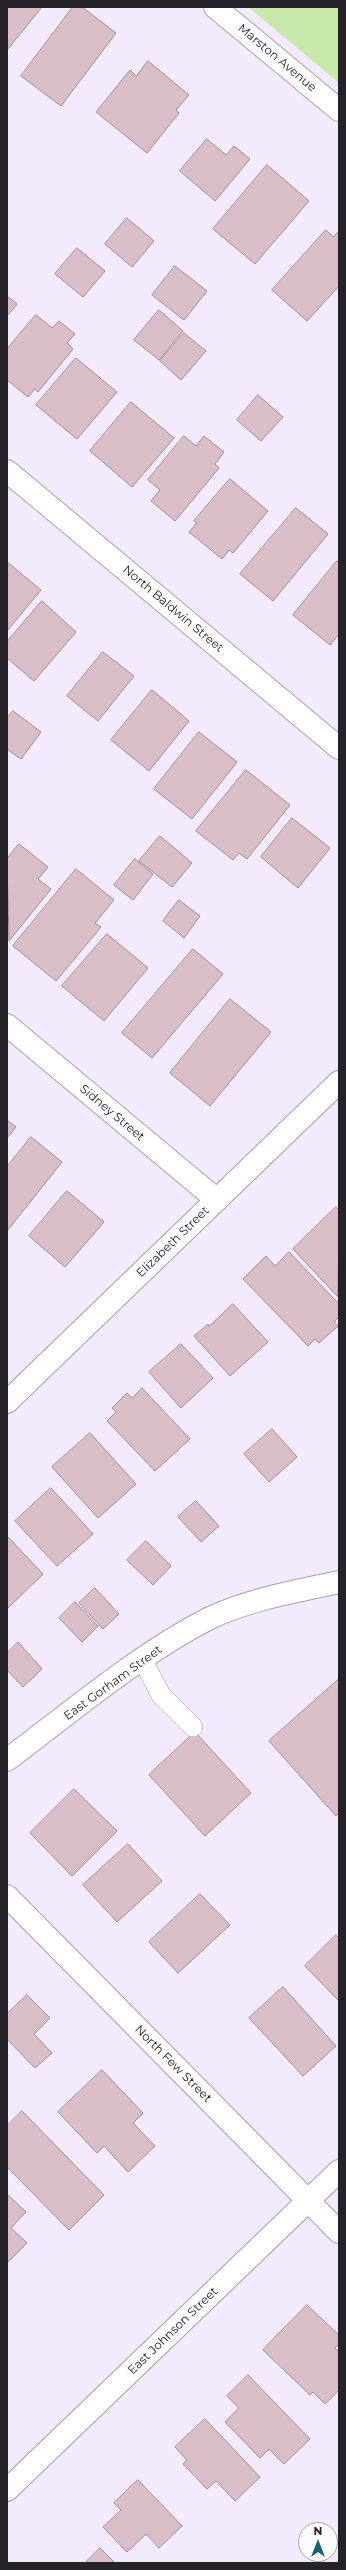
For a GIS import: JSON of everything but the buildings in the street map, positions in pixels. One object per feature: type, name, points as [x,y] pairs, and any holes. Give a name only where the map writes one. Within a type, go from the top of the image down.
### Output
[{"type":"street","name":"Marston Avenue","points":[[214,7],[339,110]]},
{"type":"street","name":"North Baldwin Street","points":[[7,471],[339,748]]},
{"type":"street","name":"Sidney Street","points":[[7,1025],[217,1200]]},
{"type":"street","name":"Elizabeth Street","points":[[7,1402],[339,1082]]},
{"type":"street","name":"East Gorham Street","points":[[7,1760],[142,1660],[208,1619],[276,1596],[339,1582]]},
{"type":"street","name":"North Few Street","points":[[7,1896],[339,2232]]},
{"type":"street","name":"East Johnson Street","points":[[7,2490],[339,2171]]},
{"type":"lane","points":[[142,1660],[161,1695],[193,1727]]},
{"type":"green space","points":[[248,7],[339,7],[339,83]]}]
